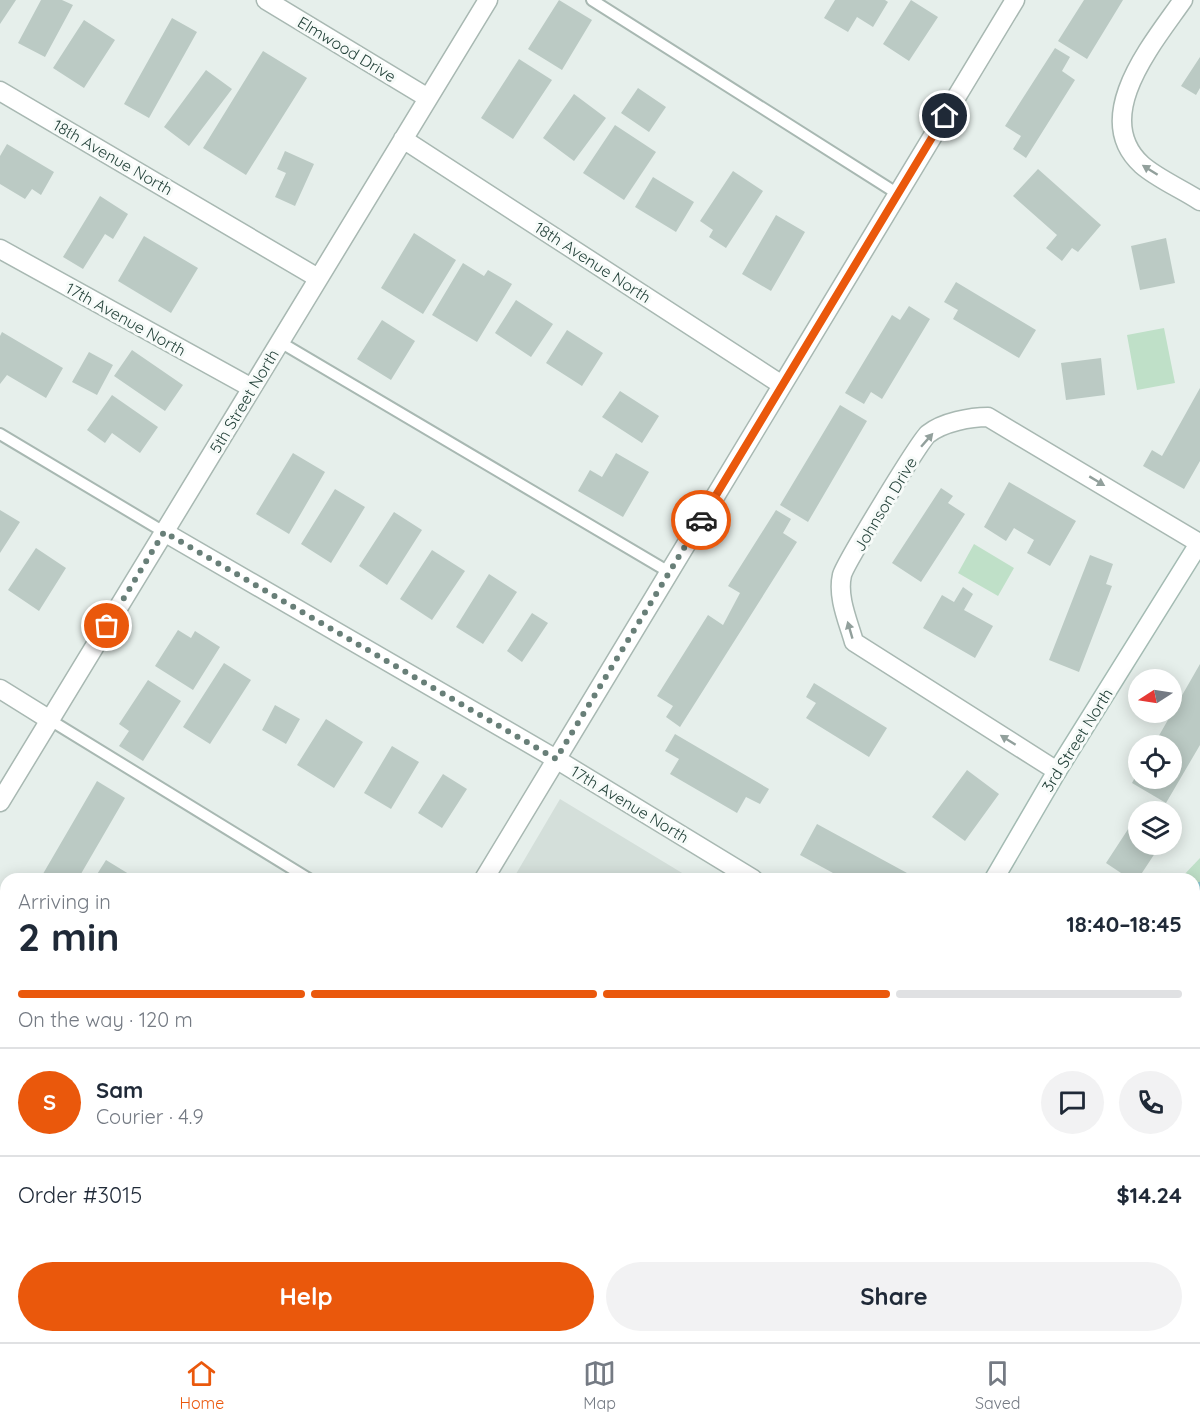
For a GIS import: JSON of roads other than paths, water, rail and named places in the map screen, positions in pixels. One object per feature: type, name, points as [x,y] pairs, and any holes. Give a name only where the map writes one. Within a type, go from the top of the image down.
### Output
[{"type":"street","name":"Elmwood Drive","points":[[266,0],[428,98]]},
{"type":"street","name":"5th Street North","points":[[0,802],[488,0]]},
{"type":"street","points":[[488,873],[1015,0]]},
{"type":"street","points":[[1183,0],[1138,66],[1121,110],[1122,135],[1141,164],[1200,201]]},
{"type":"street","name":"18th Avenue North","points":[[0,91],[318,278]]},
{"type":"street","name":"18th Avenue North","points":[[403,139],[782,385]]},
{"type":"street","name":"17th Avenue North","points":[[0,249],[252,388]]},
{"type":"street","name":"Johnson Drive","points":[[1057,771],[854,642],[843,604],[843,574],[892,489],[928,434],[967,417],[988,417],[1200,543]]},
{"type":"street","name":"17th Avenue North","points":[[164,532],[556,759],[743,873]]},
{"type":"street","name":"3rd Street North","points":[[998,873],[1057,771],[1200,543]]},
{"type":"street","points":[[0,689],[50,720]]},
{"type":"lane","points":[[592,0],[898,194]]},
{"type":"lane","points":[[280,342],[669,572]]},
{"type":"lane","points":[[0,434],[164,532]]},
{"type":"lane","points":[[50,720],[299,873]]}]
